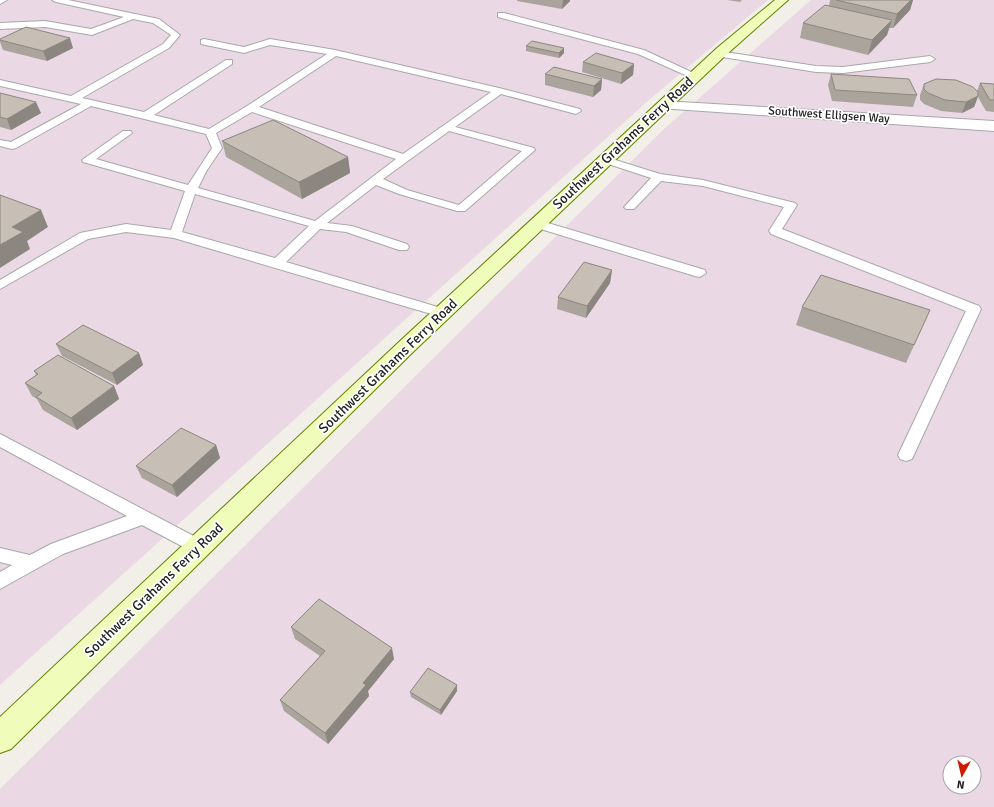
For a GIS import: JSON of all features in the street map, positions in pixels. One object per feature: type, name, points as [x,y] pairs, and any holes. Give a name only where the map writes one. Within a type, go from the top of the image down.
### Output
[{"type":"main road","name":"Southwest Grahams Ferry Road","points":[[0,738],[443,313],[695,76],[782,0]]},
{"type":"street","name":"Southwest Elligsen Way","points":[[664,105],[994,126]]},
{"type":"lane","points":[[56,0],[156,21],[176,35],[166,46],[73,99]]},
{"type":"lane","points":[[501,15],[641,52],[695,76]]},
{"type":"lane","points":[[0,26],[45,24],[92,32],[133,16]]},
{"type":"lane","points":[[204,42],[244,50],[270,42],[335,54],[499,91],[576,111]]},
{"type":"lane","points":[[0,83],[210,132],[251,108],[335,54]]},
{"type":"lane","points":[[719,54],[816,69],[836,70],[930,59]]},
{"type":"lane","points":[[145,116],[229,62]]},
{"type":"lane","points":[[277,263],[317,224],[404,158],[499,91]]},
{"type":"lane","points":[[0,143],[12,146],[90,103]]},
{"type":"lane","points":[[251,108],[404,158]]},
{"type":"lane","points":[[375,180],[403,192],[461,210],[530,150],[448,128]]},
{"type":"lane","points":[[175,234],[187,199],[193,191],[199,173],[212,160],[217,148],[210,132]]},
{"type":"lane","points":[[127,133],[87,160],[193,191],[317,224],[348,229],[403,247]]},
{"type":"lane","points":[[606,160],[658,177],[703,184],[791,205],[775,231],[974,309],[906,456]]},
{"type":"lane","points":[[630,207],[658,177]]},
{"type":"lane","points":[[538,224],[700,273]]},
{"type":"lane","points":[[0,285],[84,236],[126,228],[175,234],[443,313]]},
{"type":"lane","points":[[0,440],[199,547]]},
{"type":"lane","points":[[0,581],[57,549],[144,517]]},
{"type":"lane","points":[[0,555],[32,563]]},
{"type":"shaded area","points":[[0,0],[768,0],[650,99],[0,685]]},
{"type":"shaded area","points":[[811,0],[994,0],[994,807],[0,807],[0,789],[665,128]]},
{"type":"building","points":[[836,0],[911,0],[897,14]]},
{"type":"building","points":[[825,5],[892,20],[872,40],[803,23]]},
{"type":"building","points":[[26,27],[70,38],[43,51],[0,40]]},
{"type":"building","points":[[532,41],[564,48],[559,53],[526,46]]},
{"type":"building","points":[[596,53],[634,64],[622,73],[583,62]]},
{"type":"building","points":[[554,67],[602,79],[594,86],[545,74]]},
{"type":"building","points":[[831,74],[909,79],[917,95],[835,90]]},
{"type":"building","points":[[936,79],[956,80],[973,87],[978,92],[978,96],[966,102],[945,100],[928,93],[924,89],[924,84]]},
{"type":"building","points":[[980,83],[994,84],[994,100],[990,100]]},
{"type":"building","points":[[0,93],[36,102],[7,119],[0,117]]},
{"type":"building","points":[[273,120],[348,157],[299,182],[222,141]]},
{"type":"building","points":[[0,195],[41,210],[12,227],[23,232],[0,245]]},
{"type":"building","points":[[584,262],[612,270],[587,306],[558,297]]},
{"type":"building","points":[[821,275],[930,310],[914,345],[802,307]]},
{"type":"building","points":[[83,325],[139,353],[112,373],[56,344]]},
{"type":"building","points":[[58,355],[114,386],[71,418],[36,397],[42,393],[25,383],[38,374],[34,371]]},
{"type":"building","points":[[181,428],[216,445],[172,485],[136,466]]},
{"type":"building","points":[[319,599],[392,648],[363,683],[366,685],[325,733],[280,700],[325,651],[291,627]]},
{"type":"building","points":[[428,668],[457,685],[440,710],[410,692]]}]
